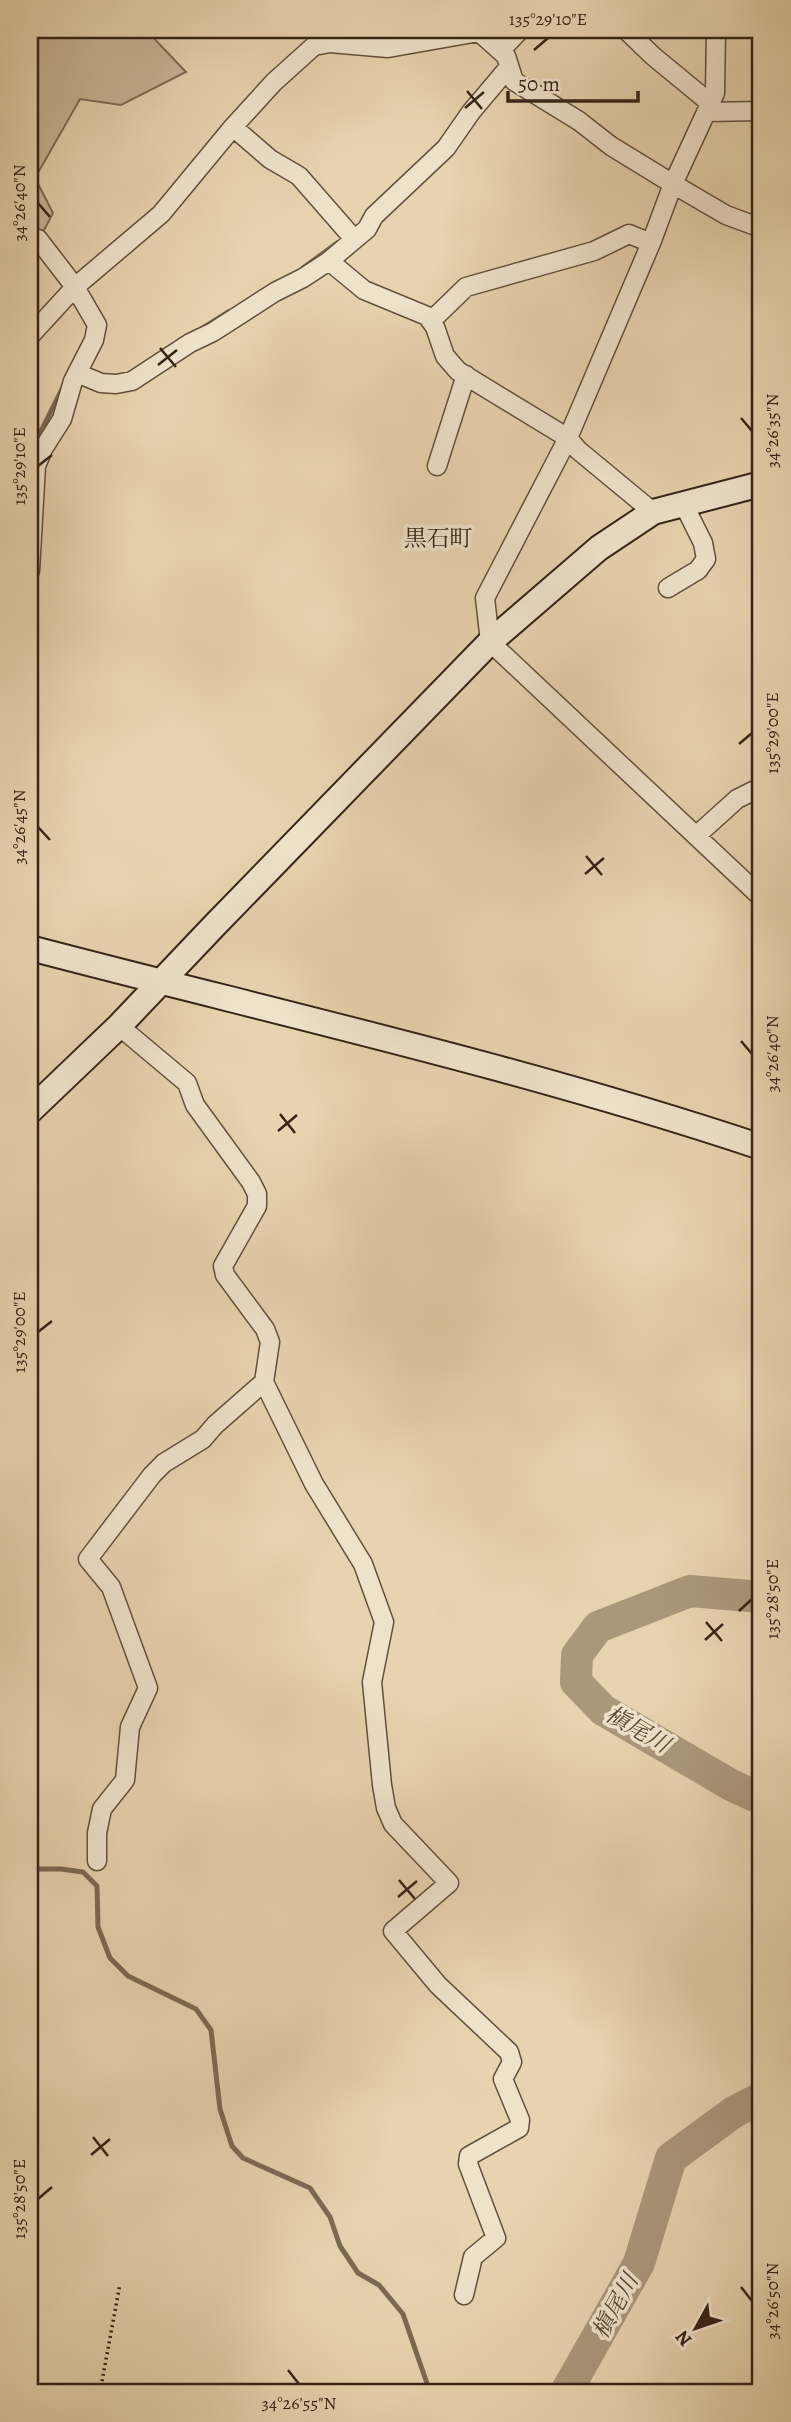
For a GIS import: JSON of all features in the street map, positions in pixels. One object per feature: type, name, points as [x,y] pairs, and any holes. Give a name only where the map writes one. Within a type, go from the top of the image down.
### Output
[{"type":"street","points":[[501,50],[520,30]]},
{"type":"street","points":[[625,30],[708,108],[761,111]]},
{"type":"street","points":[[716,30],[715,93],[673,184],[651,243],[568,438],[485,598],[490,642],[761,897]]},
{"type":"street","points":[[30,336],[75,287],[161,214],[233,127],[314,38],[330,43],[388,48],[479,32],[506,56],[514,81],[673,184],[726,215],[761,228]]},
{"type":"street","points":[[77,373],[101,383],[132,381],[190,343],[213,332],[329,261],[367,229],[374,216],[446,148],[471,112],[509,67]]},
{"type":"street","points":[[233,127],[270,159],[299,176],[354,239]]},
{"type":"street","points":[[431,321],[466,287],[594,251],[629,234],[651,243]]},
{"type":"street","points":[[30,571],[36,466],[43,449],[62,419],[77,373],[94,340],[97,325],[75,287],[38,239]]},
{"type":"street","points":[[329,261],[365,290],[427,316],[436,327],[445,356],[458,371],[568,438],[578,450],[653,512]]},
{"type":"street","points":[[437,466],[466,375]]},
{"type":"street","points":[[30,1111],[119,1026],[212,926],[490,642],[598,548],[653,512],[761,484]]},
{"type":"street","points":[[668,588],[698,570],[706,559],[703,543],[683,503]]},
{"type":"street","points":[[696,836],[737,799],[761,787]]},
{"type":"street","points":[[30,948],[426,1047],[761,1147]]},
{"type":"street","points":[[119,1026],[187,1083],[195,1105],[257,1194],[257,1206],[223,1266],[225,1275],[265,1329],[270,1342],[264,1382],[314,1484],[363,1564],[384,1622],[372,1682],[386,1808],[393,1824],[449,1883],[393,1931],[438,1985],[509,2052],[512,2062],[503,2079],[520,2120],[519,2128],[469,2156],[468,2164],[496,2238],[473,2257],[464,2295]]},
{"type":"street","points":[[97,1861],[97,1833],[102,1809],[125,1780],[130,1727],[148,1688],[111,1587],[88,1559],[152,1475],[164,1463],[203,1439],[264,1382]]},
{"type":"path","points":[[100,2392],[120,2284]]},
{"type":"shaded area","points":[[30,30],[146,30],[186,72],[121,105],[80,99],[35,178],[53,213],[30,257]]},
{"type":"waterway","points":[[303,268],[337,243]]},
{"type":"waterway","points":[[201,329],[228,312]]},
{"type":"waterway","points":[[30,462],[30,453],[63,387]]},
{"type":"waterway","name":"槇尾川","points":[[761,1597],[690,1591],[598,1627],[577,1655],[576,1682],[603,1710],[731,1785],[761,1799]]},
{"type":"waterway","points":[[30,1869],[83,1872],[97,1886],[98,1927],[110,1958],[128,1976],[196,2009],[211,2030],[220,2109],[232,2146],[243,2158],[310,2188],[330,2217],[340,2246],[358,2273],[379,2285],[403,2314],[430,2392]]},
{"type":"waterway","name":"槇尾川","points":[[566,2392],[639,2263],[671,2158],[734,2112],[761,2098]]},
{"type":"district","name":"黒石町","points":[[438,538]]}]
